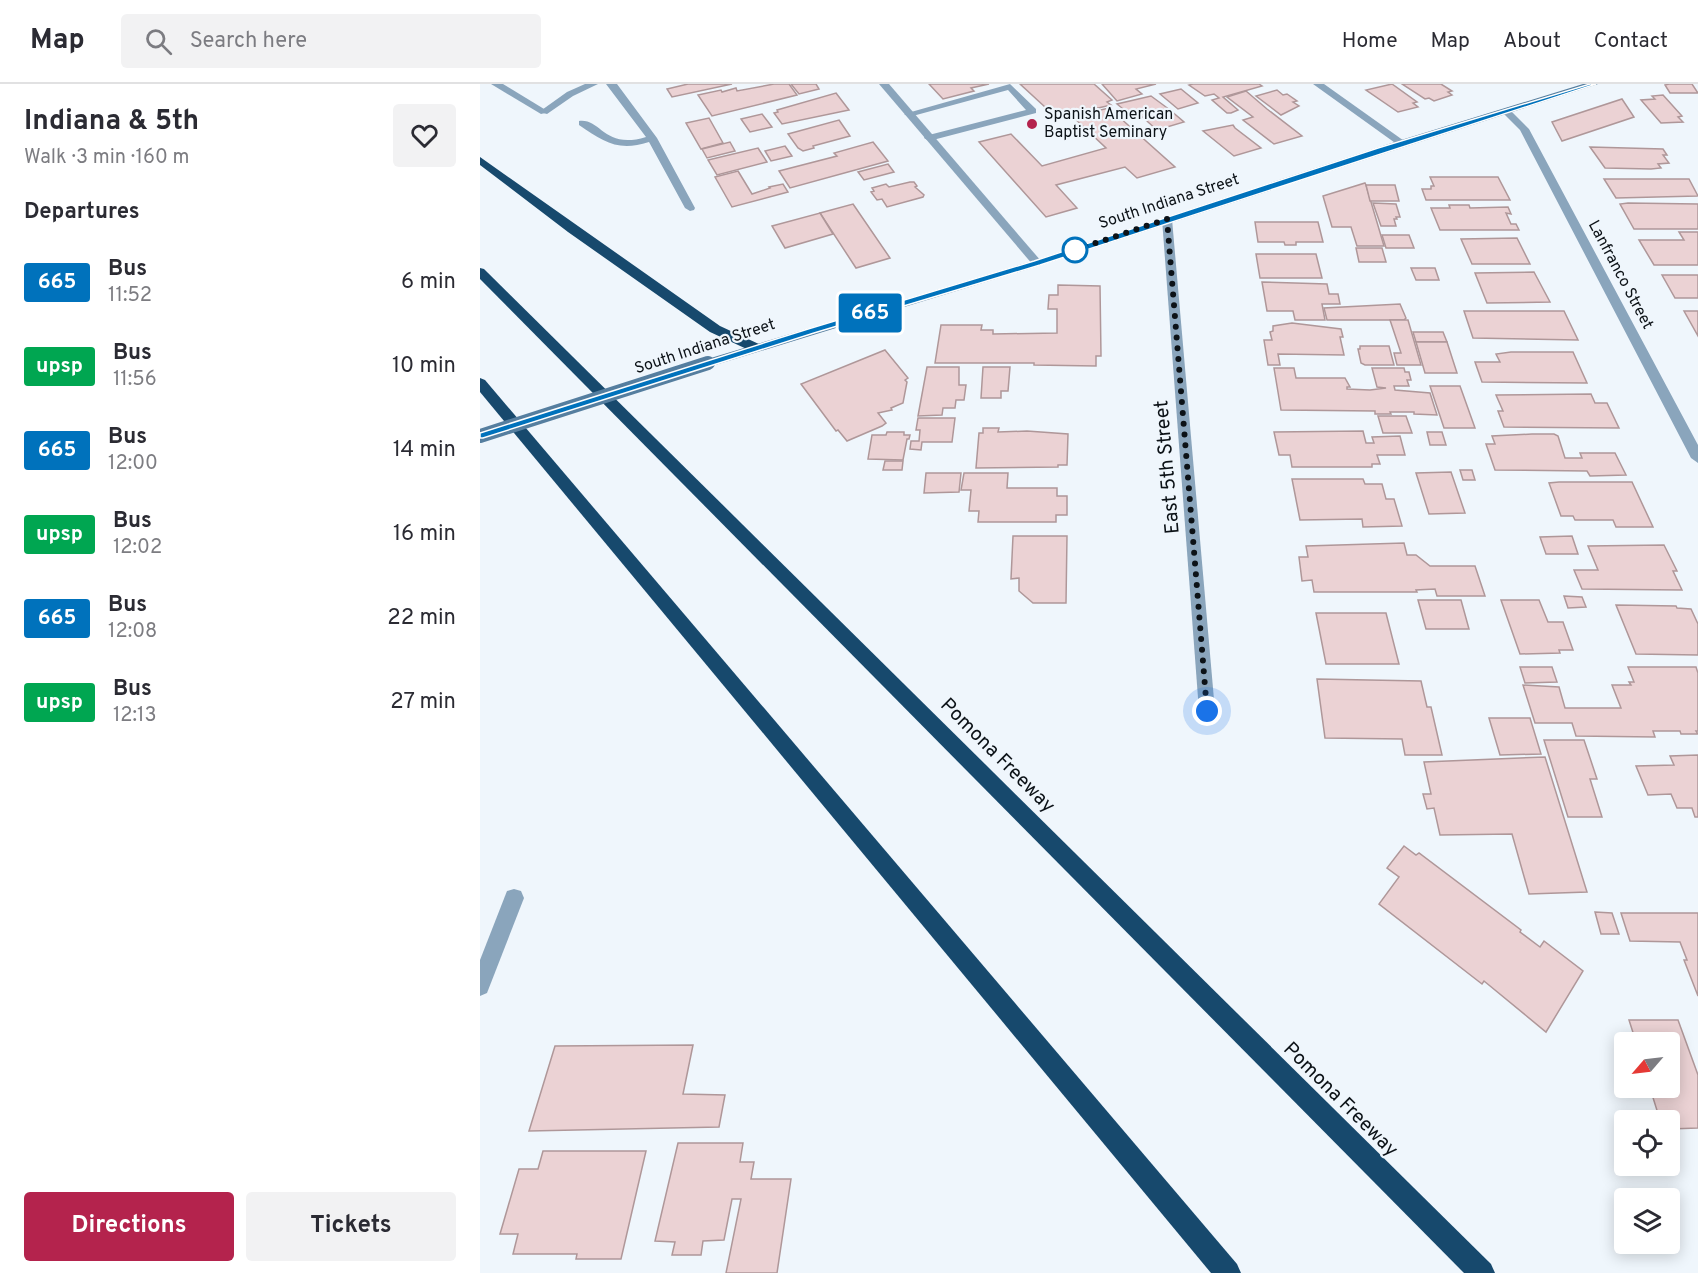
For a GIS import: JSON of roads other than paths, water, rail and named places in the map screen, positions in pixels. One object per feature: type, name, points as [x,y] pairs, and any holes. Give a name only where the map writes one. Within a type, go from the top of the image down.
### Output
[{"type":"highway","points":[[480,160],[572,229],[715,329],[756,348]]},
{"type":"highway","name":"Pomona Freeway","points":[[480,272],[1482,1273]]},
{"type":"highway","points":[[480,383],[1228,1273]]},
{"type":"main road","name":"South Indiana Street","points":[[480,436],[756,348],[1037,263],[1402,143],[1593,84]]},
{"type":"street","points":[[496,84],[544,112],[570,94],[593,84]]},
{"type":"street","points":[[610,84],[614,85],[652,138],[690,208]]},
{"type":"street","points":[[884,84],[1037,263]]},
{"type":"street","points":[[1318,84],[1402,143]]},
{"type":"street","points":[[909,114],[1010,87],[1033,111],[929,138]]},
{"type":"street","name":"Lanfranco Street","points":[[1506,111],[1524,129],[1698,458]]},
{"type":"street","points":[[582,123],[622,146],[652,138]]},
{"type":"street","name":"East 5th Street","points":[[1167,219],[1207,711]]},
{"type":"street","points":[[480,986],[514,897]]},
{"type":"place","name":"Spanish American Baptist Seminary","points":[[1032,124]]}]
